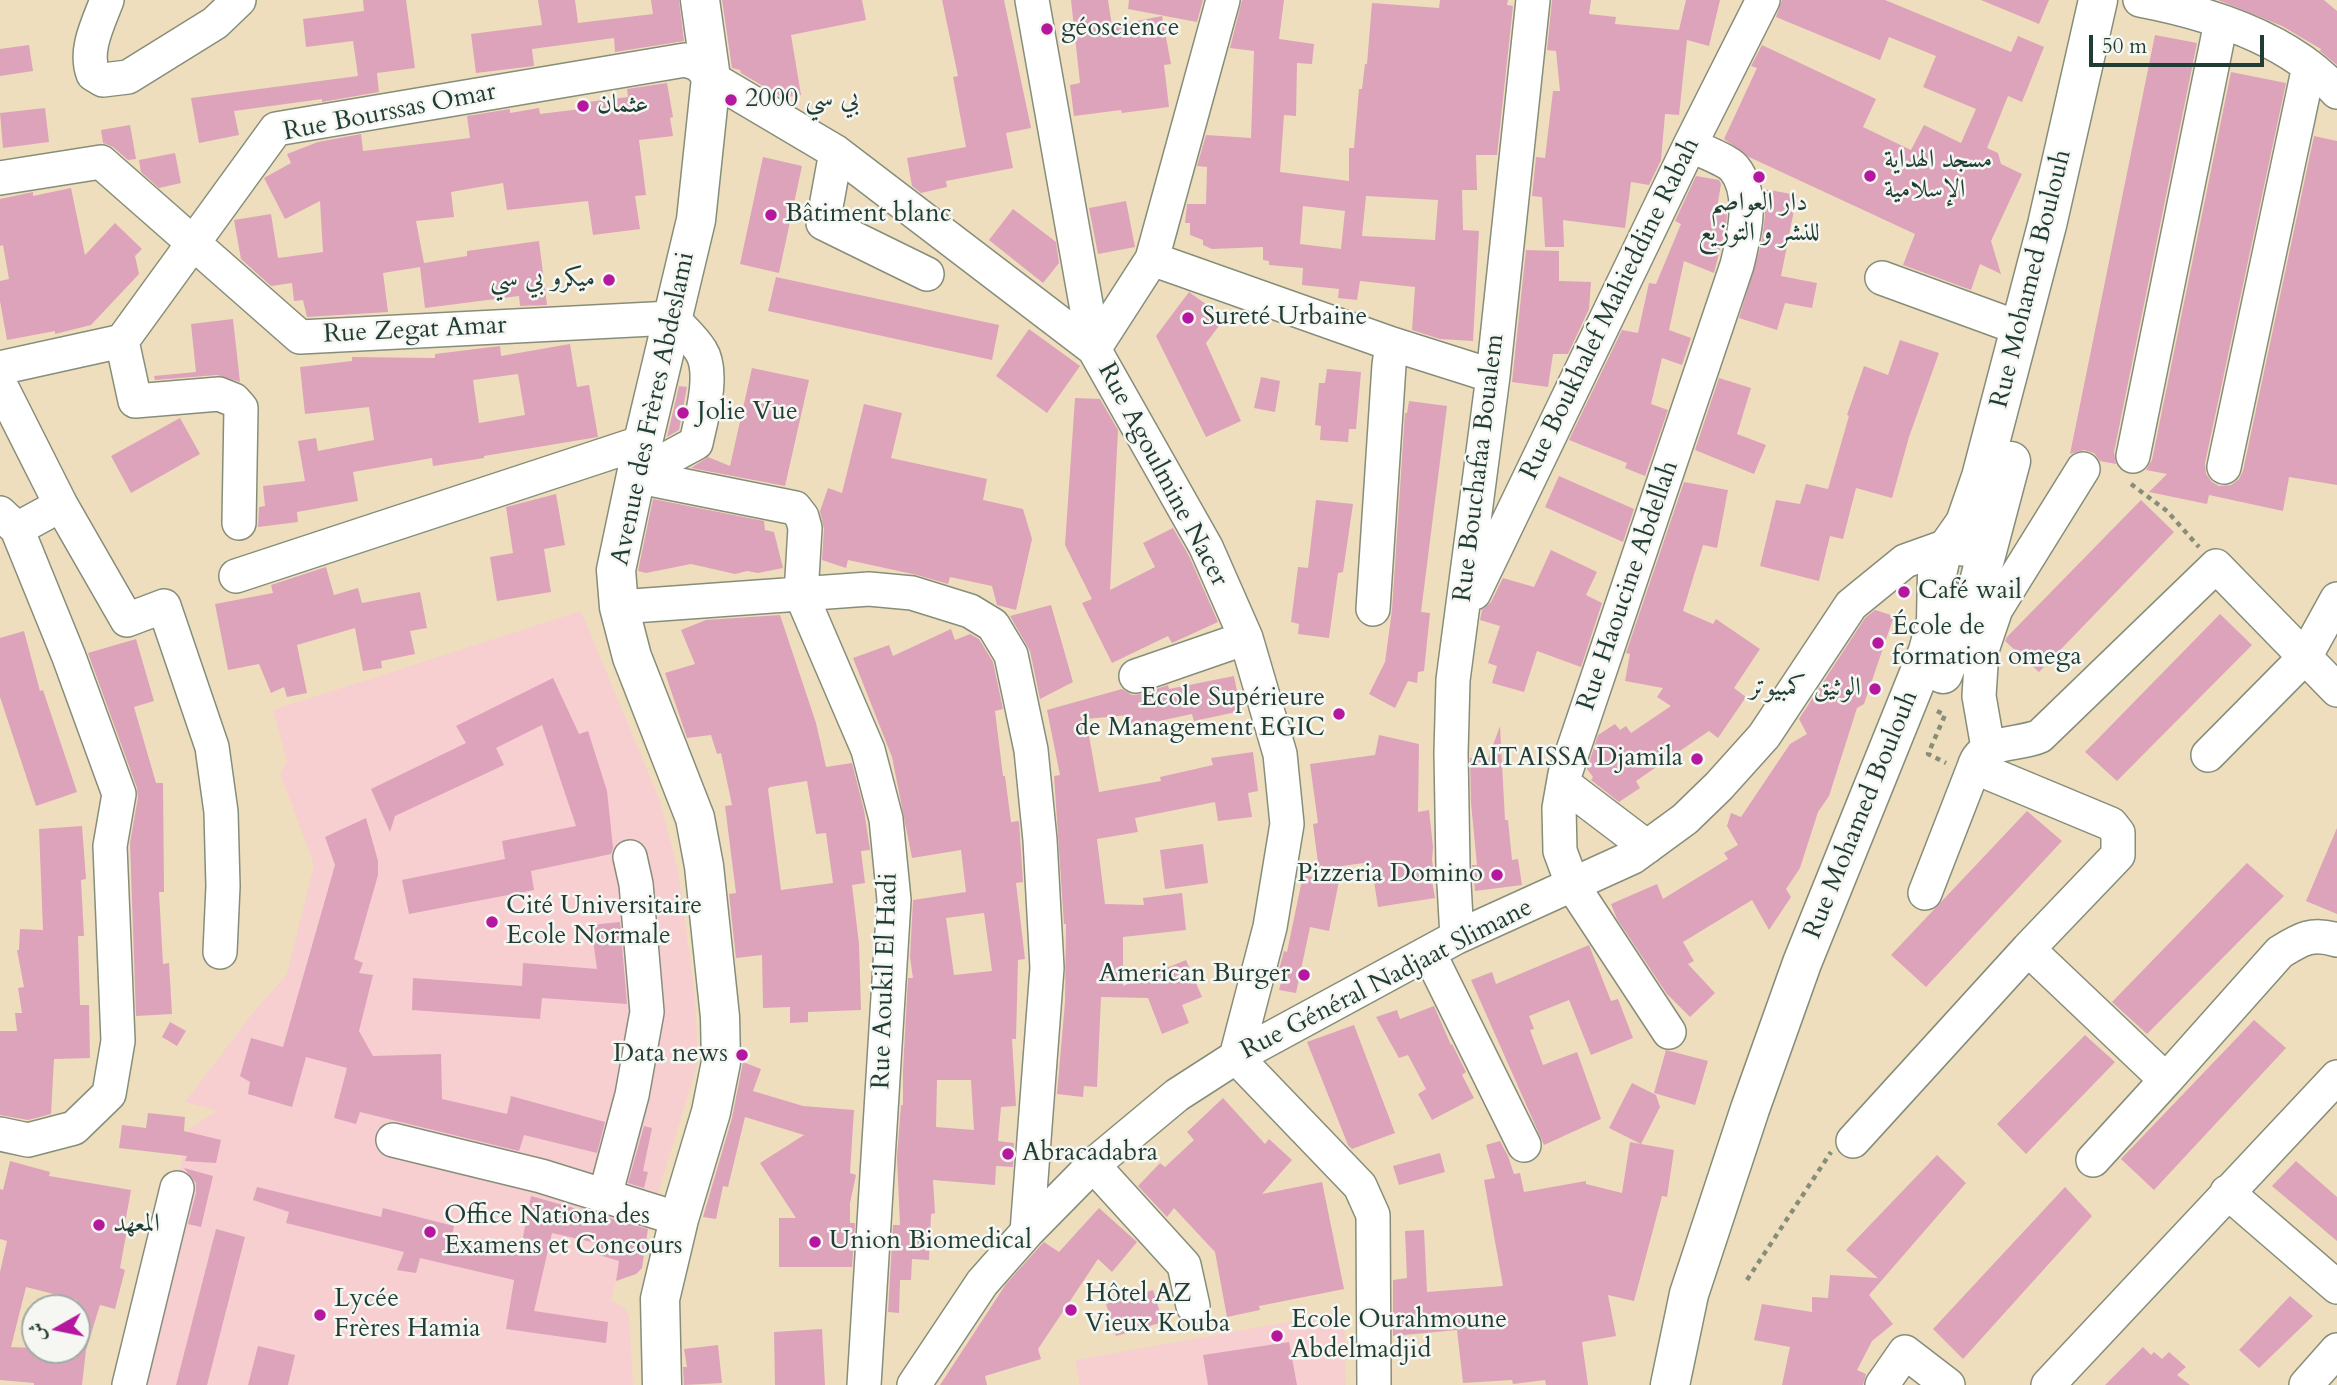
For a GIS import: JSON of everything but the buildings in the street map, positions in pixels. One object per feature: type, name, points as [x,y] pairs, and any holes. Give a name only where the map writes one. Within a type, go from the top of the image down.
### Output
[{"type":"main road","name":"Avenue des Frères Abdeslami","points":[[662,1385],[660,1299],[721,1062],[720,1017],[704,866],[695,818],[632,657],[619,607],[616,570],[639,459],[696,220],[711,78],[700,0]]},
{"type":"main road","name":"Rue Mohamed Boulouh","points":[[1670,1385],[1689,1294],[1704,1243],[1802,963],[1928,651],[1936,621],[1955,598],[1937,574],[1941,557],[1965,523],[1981,477],[2048,225],[2098,0]]},
{"type":"main road","points":[[1694,1385],[1721,1271],[1844,919],[1930,707],[1955,598],[1987,553],[2038,355],[2117,0]]},
{"type":"street","points":[[107,0],[90,47],[89,63],[93,75],[103,80],[128,77],[215,23],[239,0]]},
{"type":"street","points":[[1032,0],[1094,349]]},
{"type":"street","points":[[1094,349],[1152,259],[1223,0]]},
{"type":"street","name":"Rue Bouchafaa Boualem","points":[[1458,937],[1453,866],[1453,680],[1493,376],[1533,0]]},
{"type":"street","name":"Rue Boukhalef Mahieddine Rabah","points":[[1461,620],[1690,145],[1763,0]]},
{"type":"street","points":[[2140,0],[2174,6],[2281,47],[2320,73],[2337,92]]},
{"type":"street","points":[[2133,456],[2221,22]]},
{"type":"street","name":"Rue Bourssas Omar","points":[[122,341],[276,129],[685,61],[698,64],[711,78]]},
{"type":"street","points":[[2224,467],[2309,66]]},
{"type":"street","name":"Rue Agoulmine Nacer","points":[[711,78],[836,152],[1094,349],[1206,547],[1247,638],[1280,754],[1287,824],[1270,927],[1236,1057]]},
{"type":"street","name":"Rue Haoucine Abdellah","points":[[1669,1032],[1573,886],[1560,850],[1559,808],[1564,784],[1737,265],[1745,227],[1744,187],[1733,166],[1690,145]]},
{"type":"street","points":[[836,152],[823,223],[927,274]]},
{"type":"street","name":"Rue Zegat Amar","points":[[0,178],[101,162],[300,337],[672,318]]},
{"type":"street","points":[[1152,259],[1392,344],[1493,376]]},
{"type":"street","points":[[1882,278],[2019,328]]},
{"type":"street","points":[[236,576],[696,443],[706,390],[706,362],[701,350],[672,318]]},
{"type":"street","points":[[0,368],[122,341],[135,401],[219,394],[234,400],[241,408],[239,523]]},
{"type":"street","points":[[1373,609],[1392,344]]},
{"type":"street","points":[[0,384],[61,506],[127,620],[164,606],[212,747],[221,812],[223,886],[220,952]]},
{"type":"street","points":[[639,459],[795,508],[802,517],[805,528],[801,594]]},
{"type":"street","points":[[1925,893],[1970,760],[1982,650],[1996,610],[2082,469]]},
{"type":"street","points":[[0,1134],[28,1140],[74,1128],[109,1094],[118,1041],[110,846],[120,794],[69,657],[8,521],[61,506]]},
{"type":"street","name":"Rue Général Nadjaat Slimane","points":[[914,1385],[982,1283],[1027,1232],[1093,1165],[1177,1095],[1236,1057],[1458,937],[1633,857],[1685,819],[1764,736],[1851,605],[1905,561],[1947,546],[1987,553]]},
{"type":"street","points":[[1970,760],[2040,736],[2216,566],[2337,690]]},
{"type":"street","points":[[1869,591],[1922,585],[1955,598]]},
{"type":"street","points":[[619,607],[869,589],[912,593],[970,611],[993,625],[1011,655],[1031,750],[1040,839],[1047,968],[1027,1232]]},
{"type":"street","name":"Rue Aoukil El Hadi","points":[[801,594],[868,750],[886,819],[894,900],[864,1385]]},
{"type":"street","points":[[2208,755],[2305,657],[2337,599]]},
{"type":"street","points":[[1136,676],[1247,638]]},
{"type":"street","points":[[1842,1146],[2119,855],[2118,833],[2110,824],[1970,760]]},
{"type":"street","points":[[1564,784],[1647,847]]},
{"type":"street","points":[[605,1196],[632,1095],[647,1012],[636,884],[630,857]]},
{"type":"street","points":[[2093,1160],[2280,952],[2301,938],[2324,936],[2337,940]]},
{"type":"street","points":[[2028,949],[2166,1080]]},
{"type":"street","points":[[1429,953],[1524,1145]]},
{"type":"street","points":[[1236,1057],[1360,1186],[1373,1215],[1374,1385]]},
{"type":"street","points":[[2048,1385],[2337,1077]]},
{"type":"street","points":[[394,1140],[541,1176],[679,1219]]},
{"type":"street","points":[[1093,1165],[1185,1265],[1193,1306]]},
{"type":"street","points":[[129,1385],[177,1188]]},
{"type":"street","points":[[2227,1192],[2337,1287]]},
{"type":"street","points":[[2306,1385],[2337,1350]]},
{"type":"street","points":[[1882,1385],[1905,1352],[1948,1385]]},
{"type":"path","points":[[2082,469],[2131,484],[2167,510],[2216,566]]},
{"type":"path","points":[[1930,707],[1945,715],[1928,754],[1970,760]]},
{"type":"path","points":[[1747,1280],[1842,1146]]},
{"type":"shaded area","name":"Cité Universitaire Ecole Normale","points":[[581,611],[660,801],[678,870],[695,995],[698,1062],[648,1226],[642,1268],[627,1277],[617,1276],[611,1301],[624,1307],[629,1316],[633,1385],[141,1385],[167,1224],[189,1129],[217,1111],[185,1102],[252,1014],[287,974],[314,865],[280,773],[287,761],[273,710]]},
{"type":"shaded area","name":"Ecole Ourahmoune Abdelmadjid","points":[[1344,1312],[1346,1385],[1080,1385],[1075,1360]]},
{"type":"place","name":"géoscience","points":[[1047,29]]},
{"type":"place","name":"بي سي 2000","points":[[731,100]]},
{"type":"place","name":"عثمان","points":[[583,106]]},
{"type":"place","name":"مسجد الهداية الإسلامية","points":[[1870,176]]},
{"type":"place","name":"دار العواصم للنشر و التوزيع","points":[[1759,177]]},
{"type":"place","name":"Bâtiment blanc","points":[[771,215]]},
{"type":"place","name":"ميكرو بي سي","points":[[609,280]]},
{"type":"place","name":"Sureté Urbaine","points":[[1188,318]]},
{"type":"place","name":"Jolie Vue","points":[[683,413]]},
{"type":"place","name":"Café wail","points":[[1904,592]]},
{"type":"place","name":"École de formation omega","points":[[1878,643]]},
{"type":"place","name":"الوثيق كمبيوتر","points":[[1875,689]]},
{"type":"place","name":"Ecole Supérieure de Management EGIC","points":[[1339,714]]},
{"type":"place","name":"AITAISSA Djamila","points":[[1697,759]]},
{"type":"place","name":"Pizzeria Domino","points":[[1497,875]]},
{"type":"place","name":"Cité Universitaire Ecole Normale","points":[[492,922]]},
{"type":"place","name":"American Burger","points":[[1304,975]]},
{"type":"place","name":"Data news","points":[[742,1055]]},
{"type":"place","name":"Abracadabra","points":[[1008,1154]]},
{"type":"place","name":"المعهد","points":[[99,1225]]},
{"type":"place","name":"Office Nationa des Examens et Concours","points":[[430,1232]]},
{"type":"place","name":"Union Biomedical","points":[[815,1242]]},
{"type":"place","name":"Hôtel AZ Vieux Kouba","points":[[1071,1310]]},
{"type":"place","name":"Lycée Frères Hamia","points":[[320,1315]]},
{"type":"place","name":"Ecole Ourahmoune Abdelmadjid","points":[[1277,1336]]}]
